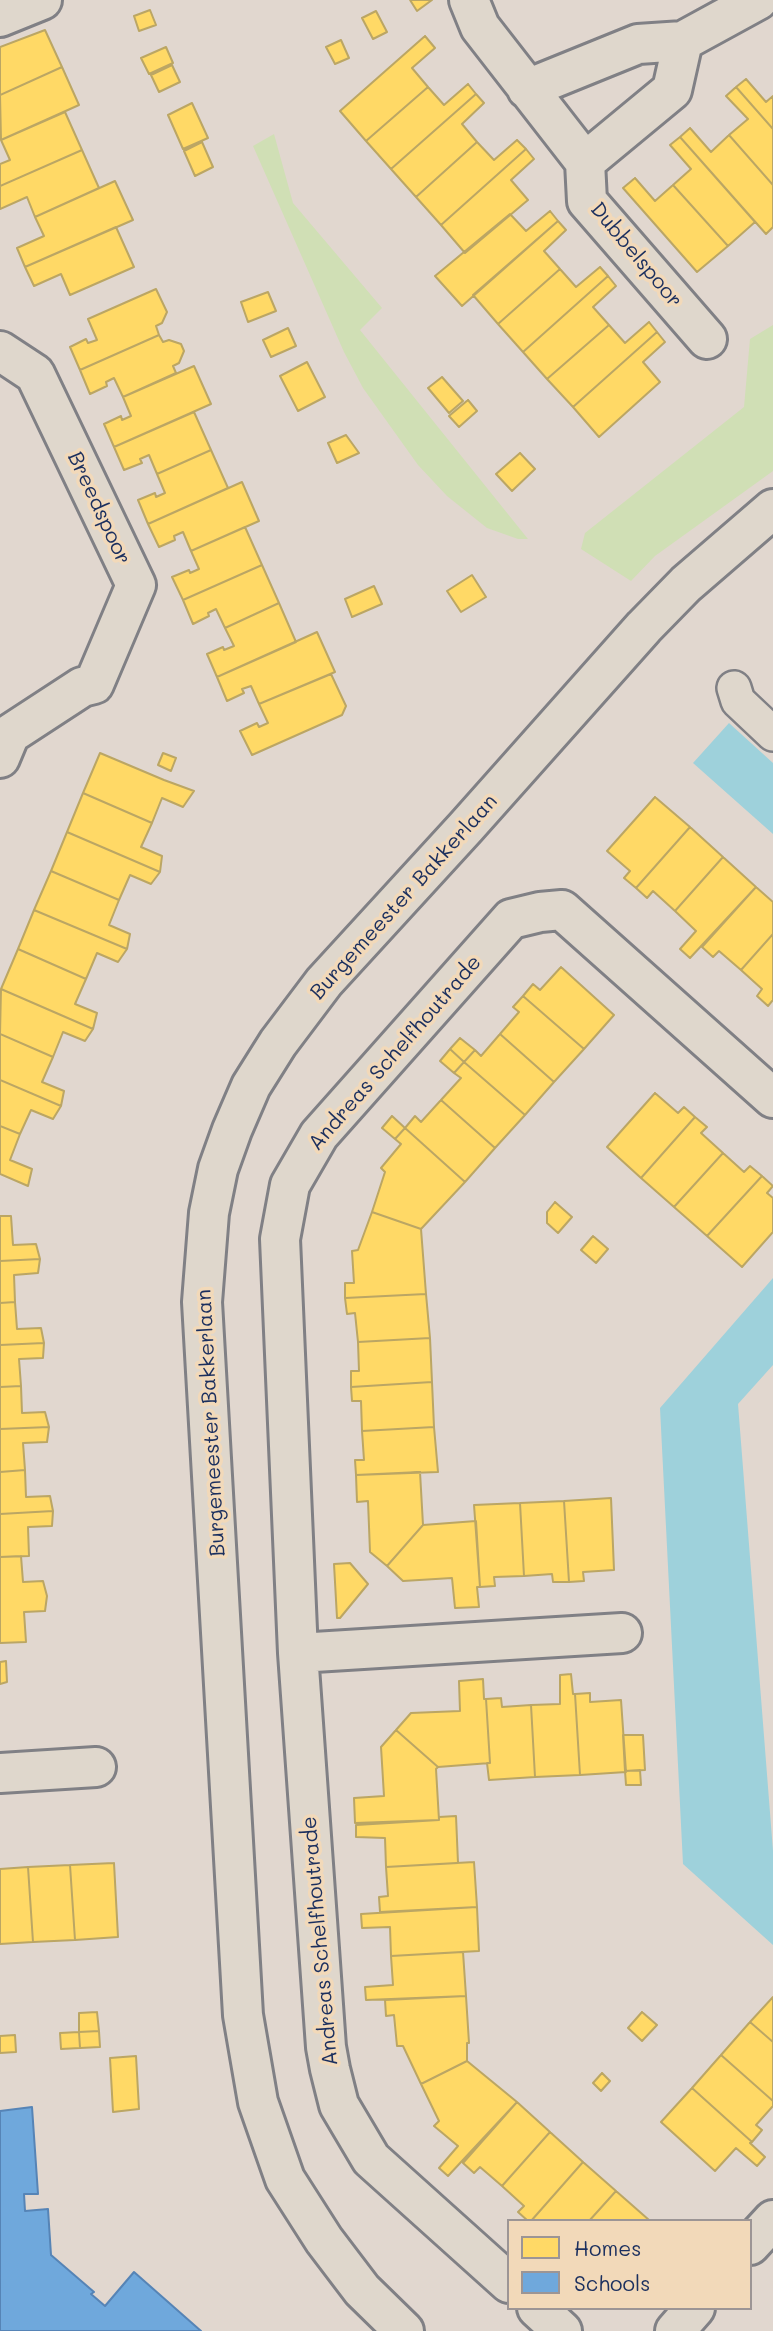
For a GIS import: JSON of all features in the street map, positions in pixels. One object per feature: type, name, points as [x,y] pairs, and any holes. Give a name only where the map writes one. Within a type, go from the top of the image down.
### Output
[{"type":"street","points":[[0,17],[42,0]]},
{"type":"street","points":[[469,0],[480,27],[585,162],[672,90],[683,41]]},
{"type":"street","points":[[527,89],[638,44],[683,41],[758,0]]},
{"type":"street","name":"Dubbelspoor","points":[[585,162],[587,201],[708,339]]},
{"type":"street","name":"Breedspoor","points":[[0,351],[35,374],[136,585],[94,684],[82,687],[10,734],[0,758]]},
{"type":"street","name":"Burgemeester Bakkerlaan","points":[[404,2331],[362,2290],[324,2240],[285,2179],[258,2102],[243,2015],[202,1302],[209,1213],[218,1169],[251,1086],[278,1043],[324,982],[686,584],[773,509]]},
{"type":"street","points":[[734,688],[738,701],[773,734]]},
{"type":"street","name":"Andreas Schelfhoutrade","points":[[507,2281],[371,2159],[339,2105],[326,2047],[298,1653],[280,1238],[290,1185],[319,1135],[511,919],[562,910],[773,1098]]},
{"type":"street","points":[[298,1653],[622,1633]]},
{"type":"street","points":[[0,1773],[96,1767]]},
{"type":"street","points":[[752,2243],[773,2220]]},
{"type":"street","points":[[539,2310],[562,2331]]},
{"type":"street","points":[[675,2331],[693,2310]]},
{"type":"green space","points":[[274,134],[293,203],[382,308],[360,330],[528,539],[518,539],[487,528],[447,496],[418,465],[363,388],[344,352],[253,146]]},
{"type":"green space","points":[[773,325],[773,471],[655,556],[631,581],[581,549],[585,533],[744,407],[750,339]]},
{"type":"water","points":[[729,723],[773,763],[773,834],[693,763]]},
{"type":"water","points":[[773,1278],[773,1365],[738,1404],[773,1851],[773,1945],[683,1864],[660,1408]]},
{"type":"building: Homes","points":[[410,0],[432,0],[417,11]]},
{"type":"building: Homes","points":[[150,10],[156,25],[139,31],[134,16]]},
{"type":"building: Homes","points":[[376,11],[387,32],[373,39],[362,18]]},
{"type":"building: Homes","points":[[45,30],[62,67],[0,95],[0,47]]},
{"type":"building: Homes","points":[[425,36],[435,48],[412,68],[428,87],[366,141],[340,111]]},
{"type":"building: Homes","points":[[341,40],[349,58],[335,64],[326,47]]},
{"type":"building: Homes","points":[[166,47],[173,63],[149,74],[141,58]]},
{"type":"building: Homes","points":[[172,65],[180,82],[159,92],[151,75]]},
{"type":"building: Homes","points":[[62,67],[79,105],[1,140],[0,95]]},
{"type":"building: Homes","points":[[746,79],[766,102],[773,96],[773,129],[736,87]]},
{"type":"building: Homes","points":[[468,84],[476,94],[391,169],[366,141],[428,87],[444,105]]},
{"type":"building: Homes","points":[[736,87],[773,129],[773,185],[729,135],[748,119],[726,96]]},
{"type":"building: Homes","points":[[476,94],[484,103],[462,124],[477,142],[416,197],[391,169]]},
{"type":"building: Homes","points":[[192,103],[208,138],[183,149],[168,115]]},
{"type":"building: Homes","points":[[65,112],[82,150],[0,186],[0,164],[10,160],[1,140]]},
{"type":"building: Homes","points":[[690,128],[711,152],[729,135],[773,185],[773,227],[766,234],[680,137]]},
{"type":"building: Homes","points":[[680,137],[755,222],[728,246],[673,185],[691,169],[670,145]]},
{"type":"building: Homes","points":[[517,140],[526,149],[441,225],[416,197],[477,142],[494,160]]},
{"type":"building: Homes","points":[[202,142],[213,167],[195,176],[184,151]]},
{"type":"building: Homes","points":[[526,149],[534,159],[511,180],[528,200],[465,253],[441,225]]},
{"type":"building: Homes","points":[[82,150],[99,188],[35,217],[27,197],[0,209],[0,186]]},
{"type":"building: Homes","points":[[635,178],[655,201],[673,185],[728,246],[697,272],[623,188]]},
{"type":"building: Homes","points":[[115,181],[133,220],[25,267],[17,248],[44,236],[35,217]]},
{"type":"building: Homes","points":[[550,211],[558,221],[462,306],[435,276],[510,214],[526,231]]},
{"type":"building: Homes","points":[[558,221],[566,230],[544,251],[560,269],[498,324],[473,295]]},
{"type":"building: Homes","points":[[116,227],[134,267],[70,295],[61,274],[34,286],[25,267]]},
{"type":"building: Homes","points":[[600,267],[608,276],[523,352],[498,324],[560,269],[576,287]]},
{"type":"building: Homes","points":[[608,276],[616,286],[593,307],[609,325],[547,379],[523,352]]},
{"type":"building: Homes","points":[[156,289],[167,312],[162,323],[156,326],[159,335],[80,370],[70,347],[86,339],[88,343],[97,340],[88,319]]},
{"type":"building: Homes","points":[[268,292],[276,311],[248,322],[241,302]]},
{"type":"building: Homes","points":[[649,322],[657,332],[573,407],[547,379],[609,325],[625,343]]},
{"type":"building: Homes","points":[[288,328],[296,346],[271,357],[263,340]]},
{"type":"building: Homes","points":[[657,332],[665,342],[643,362],[660,382],[599,437],[573,407]]},
{"type":"building: Homes","points":[[159,335],[163,342],[169,340],[181,344],[184,351],[179,363],[173,366],[176,373],[123,397],[114,378],[106,382],[107,386],[90,394],[80,370]]},
{"type":"building: Homes","points":[[307,362],[325,397],[298,411],[280,376]]},
{"type":"building: Homes","points":[[194,366],[211,404],[114,447],[104,424],[121,416],[122,420],[131,416],[123,397]]},
{"type":"building: Homes","points":[[442,377],[463,401],[449,413],[428,388]]},
{"type":"building: Homes","points":[[468,400],[477,411],[459,427],[449,416]]},
{"type":"building: Homes","points":[[194,412],[211,450],[157,474],[149,455],[140,459],[142,463],[124,470],[114,447]]},
{"type":"building: Homes","points":[[346,435],[359,453],[337,463],[328,443]]},
{"type":"building: Homes","points":[[211,450],[228,488],[148,524],[138,500],[155,493],[156,497],[165,493],[157,474]]},
{"type":"building: Homes","points":[[520,453],[535,469],[512,491],[496,474]]},
{"type":"building: Homes","points":[[242,482],[259,521],[191,551],[183,532],[174,536],[175,540],[159,547],[148,524]]},
{"type":"building: Homes","points":[[245,527],[262,565],[183,600],[172,577],[199,569],[191,551]]},
{"type":"building: Homes","points":[[262,565],[279,603],[225,628],[216,609],[193,624],[183,600]]},
{"type":"building: Homes","points":[[472,575],[486,597],[461,612],[447,591]]},
{"type":"building: Homes","points":[[374,586],[382,604],[352,617],[345,599]]},
{"type":"building: Homes","points":[[279,603],[296,642],[217,677],[207,654],[223,647],[224,650],[234,646],[225,628]]},
{"type":"building: Homes","points":[[317,632],[335,672],[259,704],[251,686],[242,689],[244,693],[227,701],[217,677]]},
{"type":"building: Homes","points":[[331,674],[346,706],[342,715],[252,755],[240,731],[257,723],[259,727],[268,723],[259,704]]},
{"type":"building: Homes","points":[[100,753],[194,791],[183,807],[162,798],[152,823],[83,793]]},
{"type":"building: Homes","points":[[163,753],[176,758],[171,771],[158,765]]},
{"type":"building: Homes","points":[[83,793],[152,823],[141,847],[162,856],[160,872],[67,832]]},
{"type":"building: Homes","points":[[655,797],[690,827],[636,888],[624,878],[630,871],[607,851]]},
{"type":"building: Homes","points":[[690,827],[723,857],[675,911],[653,891],[647,898],[636,888]]},
{"type":"building: Homes","points":[[67,832],[160,872],[151,884],[130,875],[119,900],[51,871]]},
{"type":"building: Homes","points":[[723,857],[756,887],[690,958],[680,949],[696,931],[675,911]]},
{"type":"building: Homes","points":[[51,871],[119,900],[109,925],[130,934],[127,949],[34,910]]},
{"type":"building: Homes","points":[[756,887],[773,902],[773,934],[741,970],[719,951],[713,957],[702,947]]},
{"type":"building: Homes","points":[[34,910],[127,949],[118,962],[97,953],[86,979],[18,949]]},
{"type":"building: Homes","points":[[773,934],[773,1000],[768,1006],[757,996],[762,989],[741,970]]},
{"type":"building: Homes","points":[[18,949],[86,979],[75,1004],[97,1013],[93,1029],[1,989]]},
{"type":"building: Homes","points":[[561,967],[614,1015],[584,1049],[523,996],[533,984],[540,990]]},
{"type":"building: Homes","points":[[1,989],[93,1029],[85,1041],[63,1032],[53,1057],[0,1034]]},
{"type":"building: Homes","points":[[523,996],[584,1049],[554,1082],[500,1034],[519,1012],[513,1007]]},
{"type":"building: Homes","points":[[0,1034],[53,1057],[42,1082],[64,1091],[61,1106],[0,1080]]},
{"type":"building: Homes","points":[[500,1034],[554,1082],[525,1115],[464,1062],[475,1050],[481,1056]]},
{"type":"building: Homes","points":[[460,1038],[475,1050],[464,1062],[450,1049]]},
{"type":"building: Homes","points":[[450,1049],[464,1062],[454,1073],[440,1061]]},
{"type":"building: Homes","points":[[464,1062],[525,1115],[495,1148],[441,1100],[461,1078],[454,1073]]},
{"type":"building: Homes","points":[[0,1080],[61,1106],[53,1119],[31,1110],[20,1134],[0,1126]]},
{"type":"building: Homes","points":[[655,1093],[678,1113],[684,1107],[695,1117],[641,1178],[607,1147]]},
{"type":"building: Homes","points":[[441,1100],[495,1148],[465,1182],[405,1128],[415,1116],[421,1122]]},
{"type":"building: Homes","points":[[392,1116],[405,1128],[395,1139],[382,1128]]},
{"type":"building: Homes","points":[[695,1117],[707,1127],[701,1133],[723,1153],[674,1207],[641,1178]]},
{"type":"building: Homes","points":[[0,1126],[20,1134],[10,1160],[32,1169],[28,1186],[0,1174]]},
{"type":"building: Homes","points":[[405,1128],[465,1182],[421,1229],[372,1212],[385,1172],[381,1168],[401,1144],[395,1139]]},
{"type":"building: Homes","points":[[723,1153],[744,1172],[750,1166],[762,1176],[707,1236],[674,1207]]},
{"type":"building: Homes","points":[[762,1176],[773,1186],[767,1193],[773,1198],[773,1232],[742,1267],[707,1236]]},
{"type":"building: Homes","points":[[555,1202],[572,1217],[558,1233],[547,1223],[547,1212]]},
{"type":"building: Homes","points":[[372,1212],[421,1229],[426,1294],[345,1298],[345,1283],[354,1283],[352,1251],[358,1250]]},
{"type":"building: Homes","points":[[0,1216],[11,1216],[13,1245],[36,1244],[40,1259],[0,1261]]},
{"type":"building: Homes","points":[[593,1236],[608,1249],[596,1263],[581,1250]]},
{"type":"building: Homes","points":[[40,1259],[38,1273],[14,1275],[15,1302],[0,1303],[0,1261]]},
{"type":"building: Homes","points":[[426,1294],[430,1338],[358,1342],[355,1313],[347,1314],[345,1298]]},
{"type":"building: Homes","points":[[15,1302],[17,1329],[41,1328],[44,1343],[0,1345],[0,1303]]},
{"type":"building: Homes","points":[[430,1338],[432,1382],[351,1387],[351,1371],[359,1371],[358,1342]]},
{"type":"building: Homes","points":[[44,1343],[43,1358],[19,1359],[21,1386],[0,1387],[0,1345]]},
{"type":"building: Homes","points":[[432,1382],[434,1427],[362,1431],[361,1401],[352,1401],[351,1387]]},
{"type":"building: Homes","points":[[21,1386],[22,1413],[45,1412],[49,1427],[0,1429],[0,1387]]},
{"type":"building: Homes","points":[[49,1427],[47,1442],[23,1443],[25,1470],[0,1472],[0,1429]]},
{"type":"building: Homes","points":[[434,1427],[438,1472],[356,1475],[355,1460],[364,1460],[362,1431]]},
{"type":"building: Homes","points":[[25,1470],[26,1497],[50,1496],[53,1511],[0,1514],[0,1472]]},
{"type":"building: Homes","points":[[420,1472],[423,1525],[387,1566],[370,1552],[368,1501],[357,1502],[356,1475]]},
{"type":"building: Homes","points":[[611,1498],[614,1570],[583,1572],[584,1581],[569,1582],[564,1501]]},
{"type":"building: Homes","points":[[564,1501],[569,1582],[553,1582],[552,1574],[524,1576],[520,1503]]},
{"type":"building: Homes","points":[[520,1503],[524,1576],[494,1577],[495,1586],[480,1587],[474,1505]]},
{"type":"building: Homes","points":[[53,1511],[52,1526],[28,1527],[29,1556],[0,1557],[0,1514]]},
{"type":"building: Homes","points":[[476,1521],[479,1607],[455,1608],[452,1578],[403,1581],[387,1566],[423,1525]]},
{"type":"building: Homes","points":[[21,1556],[23,1582],[43,1581],[47,1596],[45,1611],[24,1612],[26,1642],[0,1643],[0,1557]]},
{"type":"building: Homes","points":[[350,1563],[368,1584],[340,1618],[337,1618],[334,1564]]},
{"type":"building: Homes","points":[[6,1661],[7,1682],[0,1684],[0,1662]]},
{"type":"building: Homes","points":[[571,1674],[575,1694],[580,1775],[535,1777],[531,1705],[560,1704],[560,1675]]},
{"type":"building: Homes","points":[[483,1679],[490,1763],[438,1767],[396,1730],[411,1713],[460,1711],[459,1681]]},
{"type":"building: Homes","points":[[590,1693],[590,1702],[621,1700],[626,1772],[580,1775],[575,1694]]},
{"type":"building: Homes","points":[[501,1698],[502,1707],[531,1705],[535,1777],[489,1780],[486,1699]]},
{"type":"building: Homes","points":[[396,1730],[438,1767],[439,1820],[355,1823],[354,1798],[384,1796],[381,1747]]},
{"type":"building: Homes","points":[[623,1735],[643,1735],[645,1770],[625,1771]]},
{"type":"building: Homes","points":[[640,1770],[641,1785],[626,1785],[625,1771]]},
{"type":"building: Homes","points":[[456,1816],[458,1863],[386,1867],[385,1838],[356,1837],[356,1825],[439,1820],[439,1817]]},
{"type":"building: Homes","points":[[474,1862],[477,1907],[380,1912],[379,1897],[388,1896],[386,1867]]},
{"type":"building: Homes","points":[[114,1863],[118,1937],[75,1940],[70,1865]]},
{"type":"building: Homes","points":[[70,1865],[75,1940],[33,1942],[28,1867]]},
{"type":"building: Homes","points":[[28,1867],[33,1942],[0,1944],[0,1869]]},
{"type":"building: Homes","points":[[477,1907],[479,1951],[391,1956],[390,1927],[362,1928],[361,1914]]},
{"type":"building: Homes","points":[[463,1952],[466,1996],[366,2000],[365,1987],[393,1985],[391,1956]]},
{"type":"building: Homes","points":[[466,1996],[469,2043],[467,2061],[421,2084],[403,2046],[397,2046],[394,2015],[386,2016],[385,2000]]},
{"type":"building: Homes","points":[[773,1997],[773,2042],[750,2022]]},
{"type":"building: Homes","points":[[97,2012],[99,2031],[79,2032],[79,2013]]},
{"type":"building: Homes","points":[[642,2012],[657,2025],[642,2041],[628,2028]]},
{"type":"building: Homes","points":[[750,2022],[773,2042],[773,2101],[721,2055]]},
{"type":"building: Homes","points":[[99,2031],[100,2047],[80,2048],[79,2032]]},
{"type":"building: Homes","points":[[79,2032],[80,2048],[61,2049],[60,2033]]},
{"type":"building: Homes","points":[[15,2035],[16,2052],[0,2053],[0,2036]]},
{"type":"building: Homes","points":[[721,2055],[773,2101],[773,2106],[756,2125],[762,2130],[752,2142],[692,2088]]},
{"type":"building: Homes","points":[[136,2056],[139,2109],[113,2112],[110,2058]]},
{"type":"building: Homes","points":[[467,2061],[517,2102],[448,2176],[439,2168],[458,2146],[434,2126],[439,2121],[421,2084]]},
{"type":"building: Homes","points":[[602,2073],[610,2081],[601,2091],[593,2083]]},
{"type":"building: Homes","points":[[692,2088],[765,2157],[757,2166],[736,2148],[715,2171],[661,2122]]},
{"type":"building: Homes","points":[[517,2102],[550,2132],[502,2186],[480,2167],[474,2173],[463,2163]]},
{"type":"building: Homes","points":[[550,2132],[583,2162],[533,2219],[526,2219],[518,2212],[524,2206],[502,2186]]},
{"type":"building: Homes","points":[[583,2162],[616,2191],[591,2219],[533,2219]]},
{"type":"building: Homes","points":[[616,2191],[648,2219],[591,2219]]},
{"type":"building: Schools","points":[[32,2107],[38,2194],[24,2194],[25,2211],[48,2209],[51,2255],[94,2292],[91,2294],[105,2306],[134,2272],[201,2331],[0,2331],[0,2111]]}]
